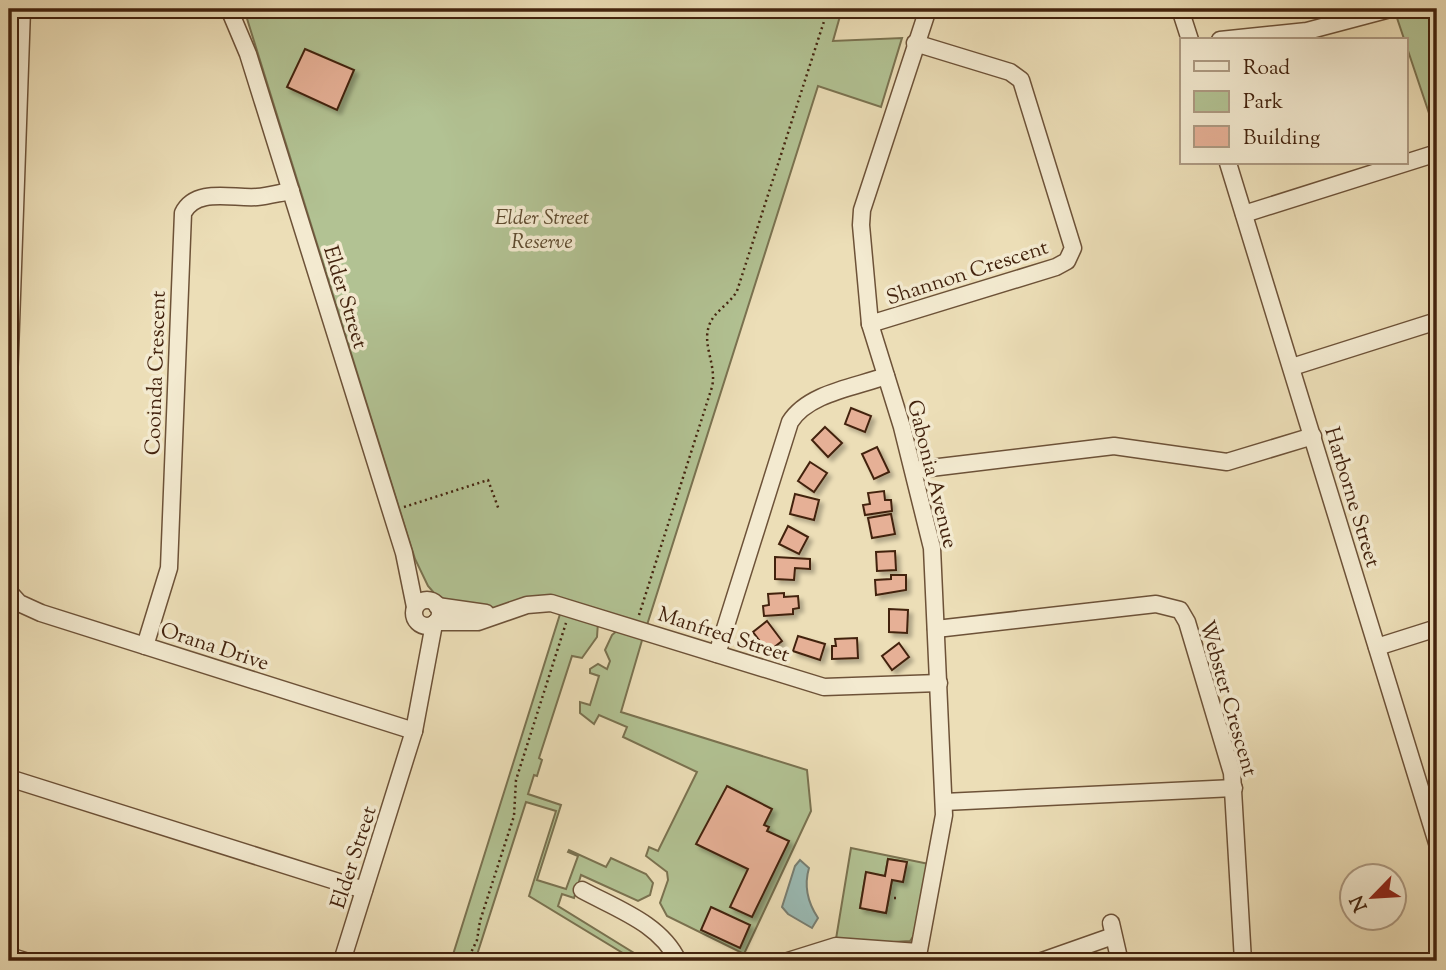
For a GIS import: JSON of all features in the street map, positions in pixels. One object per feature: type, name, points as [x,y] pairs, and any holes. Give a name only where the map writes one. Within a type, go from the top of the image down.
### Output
[{"type":"street","points":[[9,381],[22,9]]},
{"type":"street","name":"Elder Street","points":[[229,9],[248,54],[404,552],[415,618],[432,616]]},
{"type":"street","name":"Elder Street","points":[[239,9],[248,54]]},
{"type":"street","name":"Gabonia Avenue","points":[[917,957],[943,830],[932,548],[914,470],[870,324],[861,236],[862,210],[928,9]]},
{"type":"street","points":[[1180,9],[1189,38]]},
{"type":"street","points":[[1239,38],[1307,31],[1390,9]]},
{"type":"street","name":"Shannon Crescent","points":[[870,324],[1056,267],[1067,261],[1073,248],[1021,80],[1010,72],[915,43]]},
{"type":"street","points":[[1408,162],[1437,153]]},
{"type":"street","name":"Harborne Street","points":[[1228,164],[1377,648],[1431,804],[1437,843]]},
{"type":"street","points":[[1244,214],[1402,164]]},
{"type":"street","name":"Cooinda Crescent","points":[[145,646],[169,568],[183,213],[190,203],[201,197],[258,197],[291,191]]},
{"type":"street","points":[[1292,367],[1437,321]]},
{"type":"street","points":[[717,654],[790,422],[799,410],[812,402],[886,376]]},
{"type":"street","points":[[914,470],[1114,446],[1227,462],[1313,436]]},
{"type":"street","name":"Elder Street","points":[[342,961],[414,731],[422,684],[432,616],[404,552]]},
{"type":"street","name":"Orana Drive","points":[[9,592],[27,608],[414,731]]},
{"type":"street","name":"Manfred Street","points":[[432,616],[499,613],[534,603],[560,604],[831,689],[939,683]]},
{"type":"street","name":"Webster Crescent","points":[[936,629],[1156,604],[1174,607],[1188,622],[1229,758],[1234,788],[1243,961]]},
{"type":"street","points":[[1377,648],[1437,628]]},
{"type":"street","points":[[9,778],[364,890]]},
{"type":"street","points":[[944,802],[1234,788]]},
{"type":"street","points":[[582,890],[656,931],[670,944],[678,961]]},
{"type":"street","points":[[1042,961],[1112,929],[1119,958]]},
{"type":"street","points":[[788,961],[835,946],[917,957]]},
{"type":"street","points":[[9,956],[24,961]]},
{"type":"path","points":[[639,616],[671,522],[714,379],[707,338],[709,325],[737,291],[828,9]]},
{"type":"path","points":[[404,507],[488,480],[499,510]]},
{"type":"path","points":[[467,961],[477,940],[480,921],[513,816],[516,780],[567,620]]},
{"type":"green space","name":"Elder Street Reserve","points":[[244,9],[842,9],[833,41],[902,38],[881,107],[818,86],[647,625],[566,600],[492,609],[441,601],[428,586],[415,559]]},
{"type":"green space","points":[[1437,9],[1437,137],[1408,51],[1408,38],[1404,38],[1397,18]]},
{"type":"green space","points":[[561,611],[598,622],[597,637],[582,658],[572,656],[539,758],[542,760],[537,776],[534,775],[528,794],[561,805],[537,880],[566,889],[578,856],[568,852],[569,850],[606,867],[611,858],[646,874],[653,883],[650,895],[638,901],[581,875],[574,898],[562,894],[558,906],[647,961],[636,961],[529,896],[556,811],[526,802],[475,961],[451,961]]},
{"type":"green space","points":[[619,629],[643,637],[621,712],[807,770],[811,811],[744,954],[667,916],[660,903],[668,880],[667,872],[646,856],[649,847],[658,851],[697,772],[623,737],[627,727],[599,715],[594,724],[580,713],[580,702],[590,705],[599,676],[590,673],[590,669],[598,664],[607,669],[610,661],[605,650],[612,635]]},
{"type":"green space","points":[[851,848],[929,864],[915,934],[910,941],[810,947],[836,939]],"holes":[[[888,859],[906,862],[892,880],[886,913],[860,908],[866,873],[885,876]]]},
{"type":"green space","points":[[827,953],[904,958],[906,961],[813,961]]},
{"type":"water","points":[[800,860],[809,868],[808,894],[818,918],[812,928],[788,914],[782,907],[795,866]]},
{"type":"building","points":[[305,49],[354,70],[337,110],[287,87]]},
{"type":"building","points":[[851,408],[871,416],[865,432],[845,424]]},
{"type":"building","points":[[825,427],[842,443],[828,457],[812,440]]},
{"type":"building","points":[[877,447],[889,472],[874,479],[862,454]]},
{"type":"building","points":[[810,462],[827,473],[814,492],[798,481]]},
{"type":"building","points":[[884,491],[885,500],[891,500],[892,511],[865,515],[863,505],[870,504],[868,493]]},
{"type":"building","points":[[795,494],[819,500],[814,520],[790,514]]},
{"type":"building","points":[[891,514],[895,534],[872,538],[868,518]]},
{"type":"building","points":[[788,526],[808,537],[799,554],[779,544]]},
{"type":"building","points":[[895,551],[896,570],[877,571],[876,552]]},
{"type":"building","points":[[775,557],[810,559],[810,569],[795,568],[794,580],[775,579]]},
{"type":"building","points":[[891,575],[906,575],[906,590],[876,595],[875,580],[891,579]]},
{"type":"building","points":[[784,593],[784,597],[798,596],[799,608],[793,609],[793,614],[764,616],[763,606],[769,605],[768,594]]},
{"type":"building","points":[[889,609],[908,610],[907,633],[889,632]]},
{"type":"building","points":[[767,621],[782,641],[768,652],[753,632]]},
{"type":"building","points":[[798,636],[825,644],[820,660],[793,651]]},
{"type":"building","points":[[857,638],[858,658],[832,659],[835,639]]},
{"type":"building","points":[[899,643],[909,657],[892,670],[882,656]]},
{"type":"building","points":[[727,786],[772,809],[764,825],[769,827],[767,831],[789,841],[752,917],[730,907],[748,869],[696,844]]},
{"type":"building","points":[[888,859],[907,862],[903,882],[892,880],[886,913],[860,908],[866,872],[885,876]]},
{"type":"building","points":[[711,907],[750,925],[740,948],[701,930]]}]
